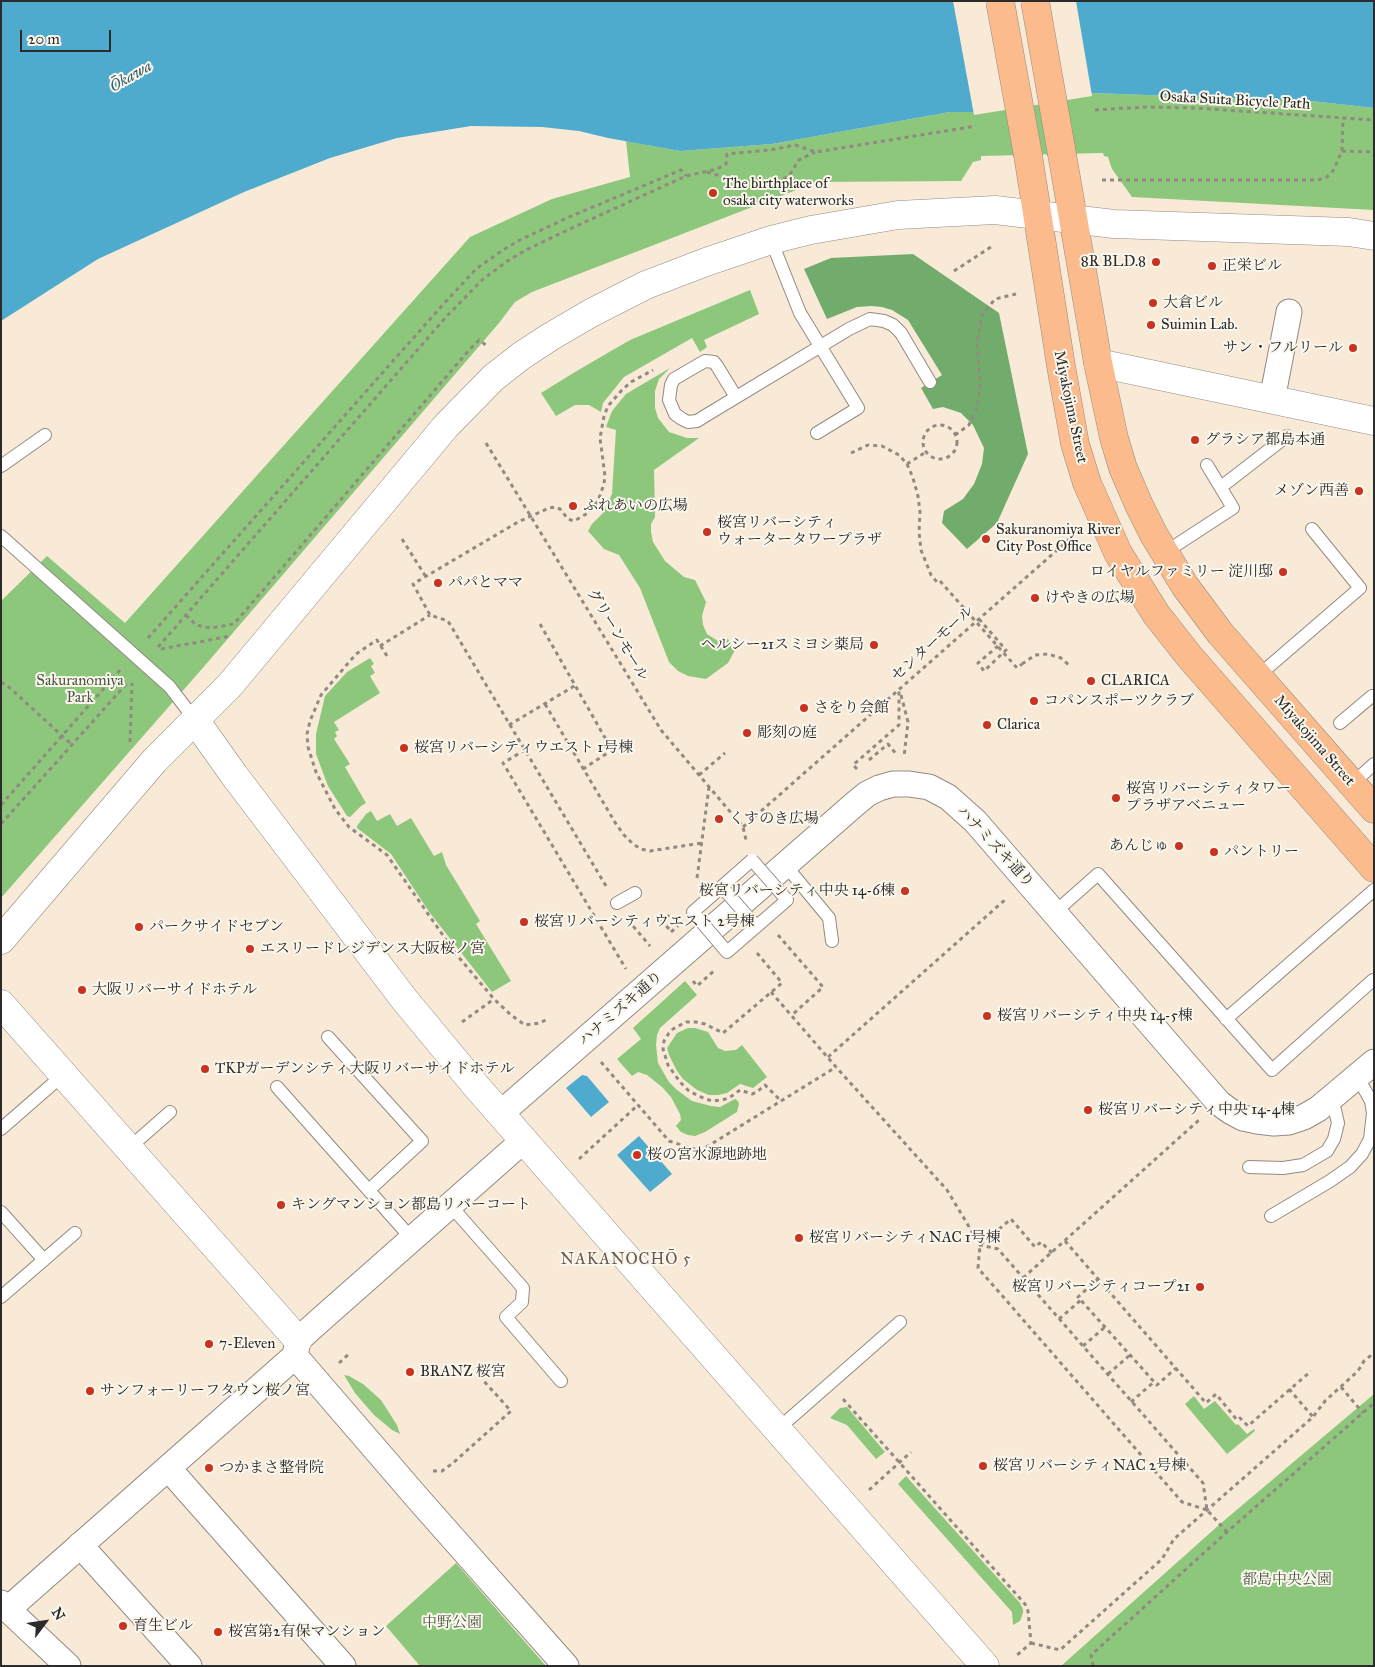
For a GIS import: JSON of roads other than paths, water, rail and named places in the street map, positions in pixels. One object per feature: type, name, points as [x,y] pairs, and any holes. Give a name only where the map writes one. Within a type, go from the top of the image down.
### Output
[{"type":"main road","name":"Miyakojima Street","points":[[1000,1],[1028,155],[1075,444],[1088,483],[1118,553],[1156,614],[1188,656],[1374,868]]},
{"type":"main road","name":"Miyakojima Street","points":[[1035,1],[1098,363],[1114,438],[1123,468],[1139,505],[1164,553],[1185,586],[1220,633],[1374,809]]},
{"type":"street","points":[[1,940],[155,760],[230,685],[446,426],[493,378],[521,356],[550,336],[591,313],[646,285],[771,240],[810,230],[898,214],[994,210],[1150,226],[1348,232],[1374,236]]},
{"type":"street","points":[[1272,400],[1288,312]]},
{"type":"street","points":[[1098,363],[1374,421]]},
{"type":"street","points":[[195,720],[216,751],[404,999],[500,1114],[985,1666]]},
{"type":"street","name":"ハナミズキ通り","points":[[500,1114],[868,794],[893,784],[928,787],[948,797],[975,821],[1219,1103],[1230,1111],[1243,1118],[1257,1121],[1289,1122],[1304,1117],[1332,1098],[1366,1069]]},
{"type":"street","points":[[1,1004],[129,1148],[296,1348],[420,1501],[566,1666]]},
{"type":"street","points":[[68,1666],[5,1606],[80,1546],[168,1468],[412,1239],[524,1140]]},
{"type":"street","points":[[168,1468],[343,1666]]},
{"type":"street","points":[[80,1546],[189,1666]]},
{"type":"lane","points":[[771,240],[800,313],[858,408],[817,433]]},
{"type":"lane","points":[[736,397],[714,362],[705,361],[674,379],[670,385],[669,400],[676,414],[688,422],[697,421],[860,322],[870,319],[884,321],[893,325],[901,333],[930,382]]},
{"type":"lane","points":[[1,466],[46,435]]},
{"type":"lane","points":[[1221,487],[1288,436]]},
{"type":"lane","points":[[1164,553],[1233,508],[1207,465]]},
{"type":"lane","points":[[1258,676],[1360,588],[1312,529]]},
{"type":"lane","points":[[1,536],[170,686],[195,720]]},
{"type":"lane","points":[[1340,724],[1372,696]]},
{"type":"lane","points":[[1352,784],[1374,764]]},
{"type":"lane","points":[[752,860],[787,900],[729,953],[693,912],[722,886],[752,860]]},
{"type":"lane","points":[[786,866],[829,918],[832,941]]},
{"type":"lane","points":[[1054,913],[1098,874],[1272,1070],[1373,980]]},
{"type":"lane","points":[[722,886],[760,923]]},
{"type":"lane","points":[[1226,1019],[1374,890]]},
{"type":"lane","points":[[617,903],[635,893]]},
{"type":"lane","points":[[328,1037],[422,1141],[369,1190]]},
{"type":"lane","points":[[1271,1216],[1330,1181],[1350,1167],[1362,1154],[1370,1139],[1372,1113],[1366,1069]]},
{"type":"lane","points":[[1,1129],[64,1074]]},
{"type":"lane","points":[[277,1087],[412,1239]]},
{"type":"lane","points":[[1249,1167],[1283,1168],[1304,1165],[1326,1151],[1334,1138],[1338,1123],[1332,1098]]},
{"type":"lane","points":[[129,1148],[170,1112]]},
{"type":"lane","points":[[450,1205],[523,1288],[522,1302],[506,1317],[561,1381]]},
{"type":"lane","points":[[1,1212],[44,1260]]},
{"type":"lane","points":[[1,1298],[75,1233]]},
{"type":"lane","points":[[778,1429],[900,1322]]},
{"type":"water","name":"Ōkawa","points":[[1,1],[1374,1],[1374,108],[1311,101],[1092,93],[973,112],[950,112],[772,144],[680,151],[579,131],[542,127],[471,126],[397,138],[330,158],[244,192],[98,259],[1,321]]},
{"type":"water","points":[[582,1075],[587,1076],[609,1102],[591,1117],[566,1088]]},
{"type":"water","points":[[639,1136],[672,1174],[650,1192],[617,1155]]},
{"type":"place","name":"The birthplace of osaka city waterworks","points":[[713,193]]},
{"type":"place","name":"8R BLD.8","points":[[1156,262]]},
{"type":"place","name":"正栄ビル","points":[[1212,266]]},
{"type":"place","name":"大倉ビル","points":[[1153,303]]},
{"type":"place","name":"Suimin Lab.","points":[[1151,325]]},
{"type":"place","name":"サン・フルリール","points":[[1353,348]]},
{"type":"place","name":"グラシア都島本通","points":[[1195,440]]},
{"type":"place","name":"メゾン西善","points":[[1359,491]]},
{"type":"place","name":"ふれあいの広場","points":[[573,506]]},
{"type":"place","name":"桜宮リバーシティ ウォータータワープラザ","points":[[707,532]]},
{"type":"place","name":"Sakuranomiya River City Post Office","points":[[986,539]]},
{"type":"place","name":"ロイヤルファミリー 淀川邸","points":[[1283,572]]},
{"type":"place","name":"パパとママ","points":[[438,583]]},
{"type":"place","name":"けやきの広場","points":[[1035,598]]},
{"type":"place","name":"ヘルシー21スミヨシ薬局","points":[[874,645]]},
{"type":"place","name":"CLARICA","points":[[1091,681]]},
{"type":"place","name":"コパンスポーツクラブ","points":[[1034,701]]},
{"type":"place","name":"さをり会館","points":[[804,708]]},
{"type":"place","name":"Clarica","points":[[987,725]]},
{"type":"place","name":"彫刻の庭","points":[[747,733]]},
{"type":"place","name":"桜宮リバーシティウエスト 1号棟","points":[[404,748]]},
{"type":"place","name":"桜宮リバーシティタワー プラザアベニュー","points":[[1116,798]]},
{"type":"place","name":"くすのき広場","points":[[719,819]]},
{"type":"place","name":"あんじゅ","points":[[1179,846]]},
{"type":"place","name":"パントリー","points":[[1214,852]]},
{"type":"place","name":"桜宮リバーシティ中央 14-6棟","points":[[905,891]]},
{"type":"place","name":"桜宮リバーシティウエスト 2号棟","points":[[524,922]]},
{"type":"place","name":"パークサイドセブン","points":[[139,927]]},
{"type":"place","name":"エスリードレジデンス大阪桜ノ宮","points":[[250,949]]},
{"type":"place","name":"大阪リバーサイドホテル","points":[[82,990]]},
{"type":"place","name":"桜宮リバーシティ中央 14-5棟","points":[[987,1016]]},
{"type":"place","name":"TKPガーデンシティ大阪リバーサイドホテル","points":[[205,1069]]},
{"type":"place","name":"桜宮リバーシティ中央 14-4棟","points":[[1088,1110]]},
{"type":"place","name":"桜の宮水源地跡地","points":[[637,1155]]},
{"type":"place","name":"キングマンション都島リバーコート","points":[[281,1205]]},
{"type":"place","name":"桜宮リバーシティNAC 1号棟","points":[[799,1238]]},
{"type":"place","name":"桜宮リバーシティコープ21","points":[[1200,1287]]},
{"type":"place","name":"7-Eleven","points":[[209,1344]]},
{"type":"place","name":"BRANZ 桜宮","points":[[410,1372]]},
{"type":"place","name":"サンフォーリーフタウン桜ノ宮","points":[[90,1391]]},
{"type":"place","name":"桜宮リバーシティNAC 2号棟","points":[[983,1466]]},
{"type":"place","name":"つかまさ整骨院","points":[[209,1468]]},
{"type":"place","name":"育生ビル","points":[[123,1626]]},
{"type":"place","name":"桜宮第2有保マンション","points":[[218,1632]]},
{"type":"district","name":"NAKANOCHŌ 5","points":[[626,1260]]},
{"type":"park label","name":"Sakuranomiya Park","points":[[80,690]]},
{"type":"park label","name":"都島中央公園","points":[[1287,1580]]},
{"type":"park label","name":"中野公園","points":[[452,1623]]}]
